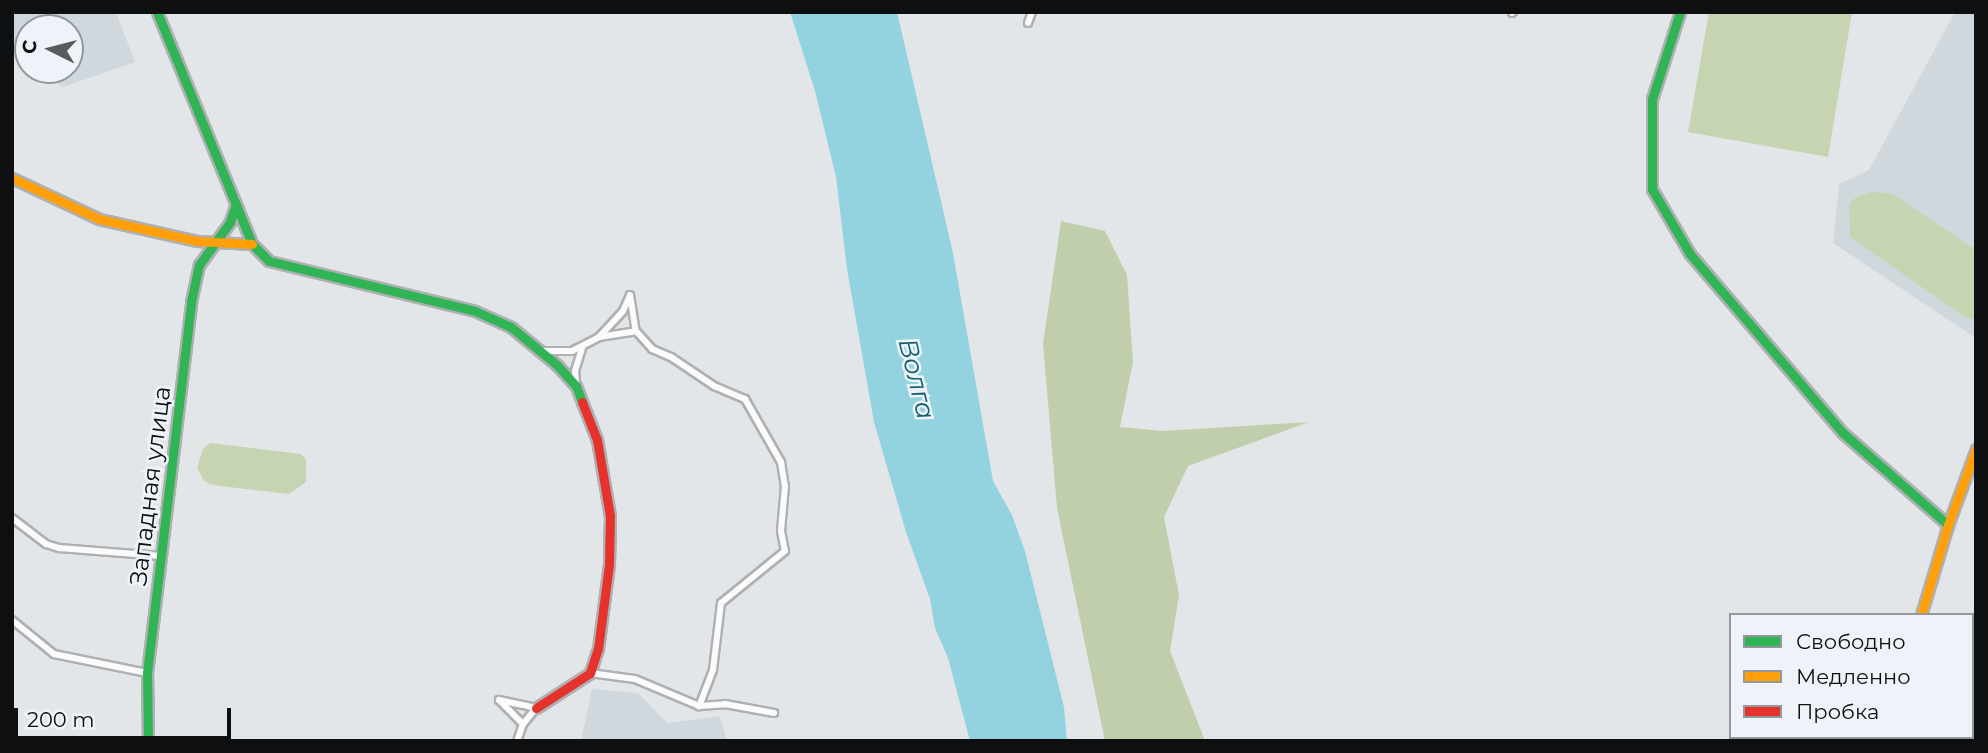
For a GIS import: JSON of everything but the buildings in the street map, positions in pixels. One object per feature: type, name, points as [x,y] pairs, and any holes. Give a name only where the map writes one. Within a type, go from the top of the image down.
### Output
[{"type":"street","points":[[157,12],[251,244],[269,261],[475,310],[511,327],[541,351],[576,386]]},
{"type":"street","points":[[1028,23],[1032,12]]},
{"type":"street","points":[[1679,12],[1652,99],[1652,189],[1690,254],[1843,433],[1948,525]]},
{"type":"street","points":[[12,178],[99,219],[148,232],[215,242],[251,244]]},
{"type":"street","name":"Западная улица","points":[[148,741],[147,673],[191,302],[199,265],[230,222],[235,207]]},
{"type":"street","points":[[541,351],[572,351],[582,348],[599,337],[623,311],[630,295],[636,331],[652,349],[671,357],[714,386],[745,399],[781,462],[785,486],[780,531],[785,551],[721,603],[713,670],[699,706]]},
{"type":"street","points":[[599,337],[636,331]]},
{"type":"street","points":[[517,741],[523,724],[536,708],[590,673],[598,649],[609,564],[610,516],[597,440],[576,386],[575,371],[582,348]]},
{"type":"street","points":[[1922,613],[1948,525],[1976,449]]},
{"type":"street","points":[[12,518],[46,544],[59,548],[161,556]]},
{"type":"street","points":[[12,620],[54,654],[147,673]]},
{"type":"street","points":[[590,673],[635,679],[699,706],[725,704],[774,713]]},
{"type":"street","points":[[523,724],[499,700],[536,708]]},
{"type":"shaded area","points":[[12,12],[116,12],[135,62],[84,80],[84,14],[14,14],[14,50]]},
{"type":"shaded area","points":[[1955,12],[1976,12],[1976,338],[1833,243],[1839,184],[1869,170]]},
{"type":"shaded area","points":[[592,689],[638,693],[667,723],[720,716],[727,741],[581,741]]},
{"type":"green space","points":[[1709,12],[1852,12],[1828,157],[1688,132]]},
{"type":"green space","points":[[1872,192],[1893,194],[1976,250],[1976,319],[1966,318],[1850,237],[1849,203]]},
{"type":"green space","points":[[1061,221],[1105,231],[1127,275],[1133,362],[1120,427],[1162,431],[1309,422],[1188,466],[1164,517],[1179,595],[1170,651],[1205,741],[1105,741],[1057,508],[1043,344]]},
{"type":"green space","points":[[210,443],[301,454],[306,460],[306,482],[289,494],[212,485],[204,481],[197,468],[203,449]]},
{"type":"water","name":"Волга","points":[[790,12],[897,12],[953,253],[993,481],[1012,515],[1025,551],[1064,707],[1067,741],[970,741],[948,658],[935,628],[930,599],[906,532],[874,422],[847,269],[836,177],[815,91]]},
{"type":"traffic: fast","points":[[157,12],[252,244],[269,261],[475,311],[511,327],[557,365],[576,386],[582,402]]},
{"type":"traffic: fast","points":[[1680,12],[1652,99],[1652,189],[1690,254],[1843,433],[1948,525]]},
{"type":"traffic: fast","points":[[148,741],[147,673],[191,302],[199,265],[230,222],[235,207]]},
{"type":"traffic: slow","points":[[12,178],[99,219],[197,241],[252,244]]},
{"type":"traffic: slow","points":[[1922,613],[1948,525],[1976,449]]},
{"type":"traffic: jam","points":[[536,708],[590,673],[598,649],[609,564],[610,516],[597,440],[582,402]]}]
